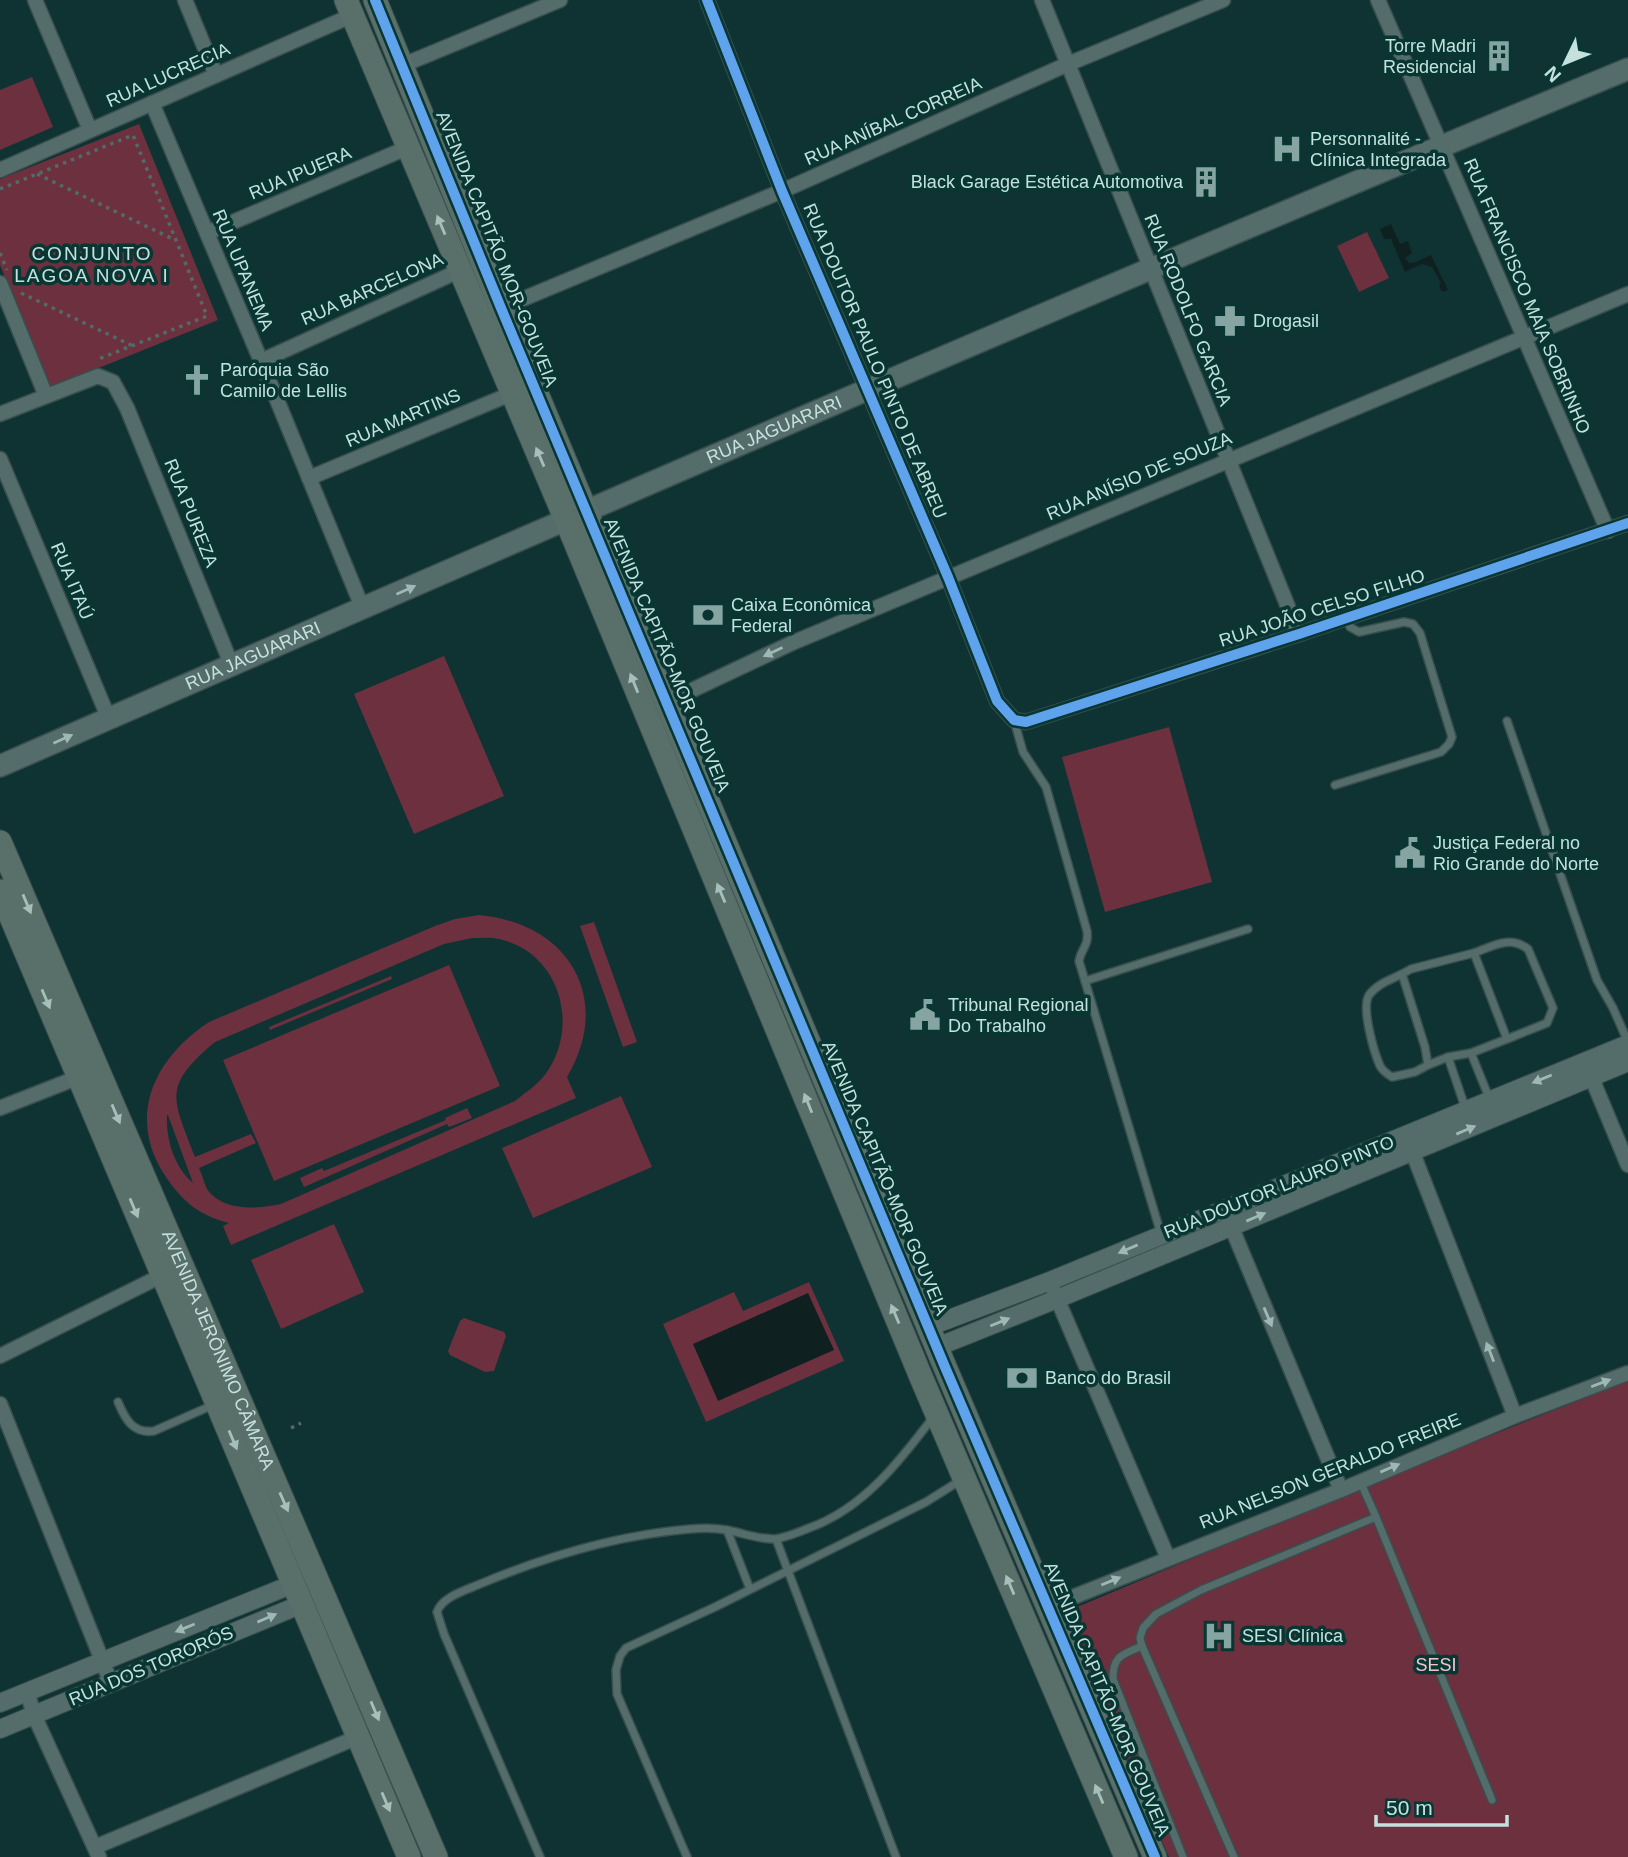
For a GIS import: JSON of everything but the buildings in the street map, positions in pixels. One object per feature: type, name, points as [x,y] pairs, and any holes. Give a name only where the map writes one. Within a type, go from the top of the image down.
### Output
[{"type":"main road","name":"AVENIDA CAPITÃO MOR-GOUVEIA","points":[[375,0],[501,309],[587,510]]},
{"type":"main road","points":[[350,8],[566,520],[871,1257],[1126,1857]]},
{"type":"main road","name":"RUA JAGUARARI","points":[[0,766],[587,510],[1628,69]]},
{"type":"main road","name":"AVENIDA CAPITÃO-MOR GOUVEIA","points":[[587,510],[932,1337],[1155,1857]]},
{"type":"main road","name":"AVENIDA JERÔNIMO CÂMARA","points":[[0,842],[436,1857]]},
{"type":"main road","name":"AVENIDA JERÔNIMO CÂMARA","points":[[0,891],[409,1857]]},
{"type":"main road","points":[[771,1013],[807,1038]]},
{"type":"main road","points":[[871,1257],[881,1212]]},
{"type":"street","points":[[35,0],[90,130]]},
{"type":"street","points":[[184,0],[216,75]]},
{"type":"street","points":[[403,65],[560,0]]},
{"type":"street","name":"RUA DOUTOR PAULO PINTO DE ABREU","points":[[707,0],[782,191],[869,390],[998,701],[1020,721]]},
{"type":"street","name":"RUA RODOLFO GARCIA","points":[[1042,0],[1299,634]]},
{"type":"street","name":"RUA ANÍBAL CORREIA","points":[[501,309],[782,191],[1068,64],[1223,0]]},
{"type":"street","name":"RUA FRANCISCO MAIA SOBRINHO","points":[[1378,0],[1608,531]]},
{"type":"street","name":"RUA LUCRECIA","points":[[0,170],[216,75],[350,8]]},
{"type":"street","name":"RUA UPANEMA","points":[[152,103],[363,609]]},
{"type":"street","name":"RUA IPUERA","points":[[206,233],[409,147]]},
{"type":"street","name":"RUA BARCELONA","points":[[261,360],[461,270]]},
{"type":"street","points":[[0,283],[46,396],[0,414]]},
{"type":"street","name":"RUA ANÍSIO DE SOUZA","points":[[667,702],[792,643],[1628,294]]},
{"type":"street","name":"RUA PUREZA","points":[[46,396],[98,376],[109,379],[116,386],[232,666]]},
{"type":"street","name":"RUA MARTINS","points":[[309,478],[513,393]]},
{"type":"street","name":"RUA ITAÚ","points":[[0,459],[109,719]]},
{"type":"street","name":"RUA JOÃO CELSO FILHO","points":[[1020,721],[1299,634],[1628,523]]},
{"type":"street","name":"RUA DOUTOR LAURO PINTO","points":[[932,1337],[1057,1299],[1231,1227],[1409,1144],[1588,1069],[1628,1043]]},
{"type":"street","name":"RUA DOUTOR LAURO PINTO","points":[[932,1337],[1050,1281],[1224,1209],[1409,1144],[1466,1110],[1490,1100],[1588,1069],[1628,1062]]},
{"type":"street","points":[[1588,1069],[1628,1165]]},
{"type":"street","points":[[0,1108],[79,1077]]},
{"type":"street","points":[[1409,1144],[1515,1416]]},
{"type":"street","points":[[1224,1209],[1341,1490]]},
{"type":"street","points":[[0,1356],[163,1275]]},
{"type":"street","points":[[1050,1281],[1168,1558]]},
{"type":"street","name":"RUA NELSON GERALDO FREIRE","points":[[1048,1607],[1341,1490],[1515,1416],[1628,1373]]},
{"type":"street","points":[[0,1404],[111,1683]]},
{"type":"street","name":"RUA DOS TORORÓS","points":[[0,1703],[102,1662],[298,1594]]},
{"type":"street","name":"RUA DOS TORORÓS","points":[[0,1729],[111,1683],[298,1594]]},
{"type":"street","points":[[30,1691],[29,1698],[34,1715],[97,1852],[358,1737]]},
{"type":"lane","points":[[1335,785],[1441,752],[1452,737],[1420,633],[1413,624],[1404,622],[1359,632],[1350,627],[1346,618]]},
{"type":"lane","points":[[1020,721],[1023,752],[1046,787],[1087,931],[1088,944],[1080,954],[1079,961],[1161,1235]]},
{"type":"lane","points":[[1507,721],[1597,980],[1628,1043]]},
{"type":"lane","points":[[1085,981],[1248,929]]},
{"type":"lane","points":[[1508,941],[1520,942],[1528,949],[1553,1008],[1547,1023],[1471,1053],[1448,1057],[1415,1072],[1392,1077],[1385,1073],[1380,1065],[1365,1011],[1367,998],[1376,987],[1411,969],[1474,953],[1508,941]]},
{"type":"lane","points":[[1474,953],[1507,1039]]},
{"type":"lane","points":[[1402,974],[1428,1065]]},
{"type":"lane","points":[[1471,1053],[1490,1100]]},
{"type":"lane","points":[[1448,1057],[1466,1110]]},
{"type":"lane","points":[[118,1402],[129,1423],[136,1430],[145,1432],[154,1431],[217,1404]]},
{"type":"lane","points":[[540,1857],[438,1619],[438,1608],[442,1602],[561,1553],[635,1536],[692,1529],[727,1530],[776,1539],[821,1523],[863,1496],[902,1457],[937,1413]]},
{"type":"lane","points":[[687,1857],[617,1694],[616,1670],[620,1656],[626,1648],[926,1502],[964,1478]]},
{"type":"lane","points":[[1360,1481],[1492,1800]]},
{"type":"lane","points":[[1234,1857],[1142,1646],[1140,1638],[1143,1628],[1156,1614],[1201,1590],[1376,1517]]},
{"type":"lane","points":[[727,1530],[750,1589]]},
{"type":"lane","points":[[776,1539],[896,1857]]},
{"type":"lane","points":[[1142,1646],[1118,1657],[1113,1666],[1113,1679],[1183,1857]]},
{"type":"path","points":[[0,189],[133,135],[207,316],[86,365]]},
{"type":"path","points":[[37,174],[177,241]]},
{"type":"path","points":[[15,290],[133,346]]},
{"type":"path","points":[[291,1428],[301,1423]]},
{"type":"green space","points":[[32,77],[53,127],[0,150],[0,90]]},
{"type":"green space","points":[[139,124],[218,320],[49,388],[0,265],[0,179]]},
{"type":"green space","points":[[1367,232],[1389,278],[1359,292],[1337,246]]},
{"type":"green space","points":[[444,656],[504,796],[414,834],[354,694]]},
{"type":"green space","points":[[1169,727],[1212,882],[1105,912],[1062,757]]},
{"type":"green space","points":[[479,915],[510,921],[537,933],[558,949],[574,969],[583,993],[586,1019],[580,1048],[567,1077],[576,1098],[231,1245],[223,1226],[229,1223],[201,1212],[185,1200],[166,1177],[154,1155],[148,1133],[147,1112],[160,1072],[189,1037],[209,1022],[455,919]],"holes":[[[472,938],[496,938],[520,946],[549,974],[558,992],[562,1033],[557,1053],[547,1072],[532,1088],[515,1101],[281,1204],[262,1207],[231,1205],[222,1202],[207,1189],[199,1168],[256,1143],[251,1134],[195,1157],[181,1121],[176,1095],[179,1083],[198,1057],[215,1042],[444,944]],[[168,1115],[193,1183],[172,1152]]]},
{"type":"green space","points":[[594,922],[637,1042],[623,1047],[580,926]]},
{"type":"green space","points":[[449,965],[500,1086],[274,1181],[223,1060]]},
{"type":"green space","points":[[391,976],[392,979],[270,1030],[269,1027]]},
{"type":"green space","points":[[621,1096],[652,1167],[533,1218],[502,1148]]},
{"type":"green space","points":[[467,1108],[472,1118],[449,1127],[447,1124],[304,1187],[300,1178],[322,1168],[324,1171],[446,1120],[445,1118]]},
{"type":"green space","points":[[334,1224],[364,1292],[281,1329],[251,1260]]},
{"type":"green space","points":[[809,1282],[844,1361],[706,1422],[663,1324],[734,1292],[743,1311]]},
{"type":"green space","points":[[464,1318],[504,1332],[506,1336],[494,1371],[485,1372],[450,1355],[448,1351],[460,1321]]},
{"type":"green space","name":"SESI","points":[[1628,1381],[1628,1857],[1169,1857],[1063,1613],[1379,1480]]},
{"type":"water","points":[[1391,224],[1400,244],[1408,241],[1412,253],[1405,258],[1409,263],[1431,255],[1448,290],[1442,292],[1439,286],[1441,283],[1432,267],[1422,264],[1405,272],[1391,239],[1384,239],[1380,229]]},
{"type":"water","points":[[808,1293],[834,1350],[718,1401],[693,1344]]},
{"type":"cycle path","points":[[375,0],[501,308],[945,1367],[1155,1857]]},
{"type":"cycle path","points":[[707,0],[782,191],[948,577],[997,701],[1014,720],[1026,722],[1299,634],[1628,523]]},
{"type":"place","name":"Torre Madri Residencial","points":[[1499,56]]},
{"type":"place","name":"Personnalité - Clínica Integrada","points":[[1287,149]]},
{"type":"place","name":"Black Garage Estética Automotiva","points":[[1206,182]]},
{"type":"place","name":"Drogasil","points":[[1230,321]]},
{"type":"place","name":"Paróquia São Camilo de Lellis","points":[[197,380]]},
{"type":"place","name":"Caixa Econômica Federal","points":[[708,615]]},
{"type":"place","name":"Justiça Federal no Rio Grande do Norte","points":[[1410,853]]},
{"type":"place","name":"Tribunal Regional Do Trabalho","points":[[925,1015]]},
{"type":"place","name":"Banco do Brasil","points":[[1022,1378]]},
{"type":"place","name":"SESI Clínica","points":[[1219,1636]]},
{"type":"district","name":"CONJUNTO LAGOA NOVA I","points":[[92,264]]}]
